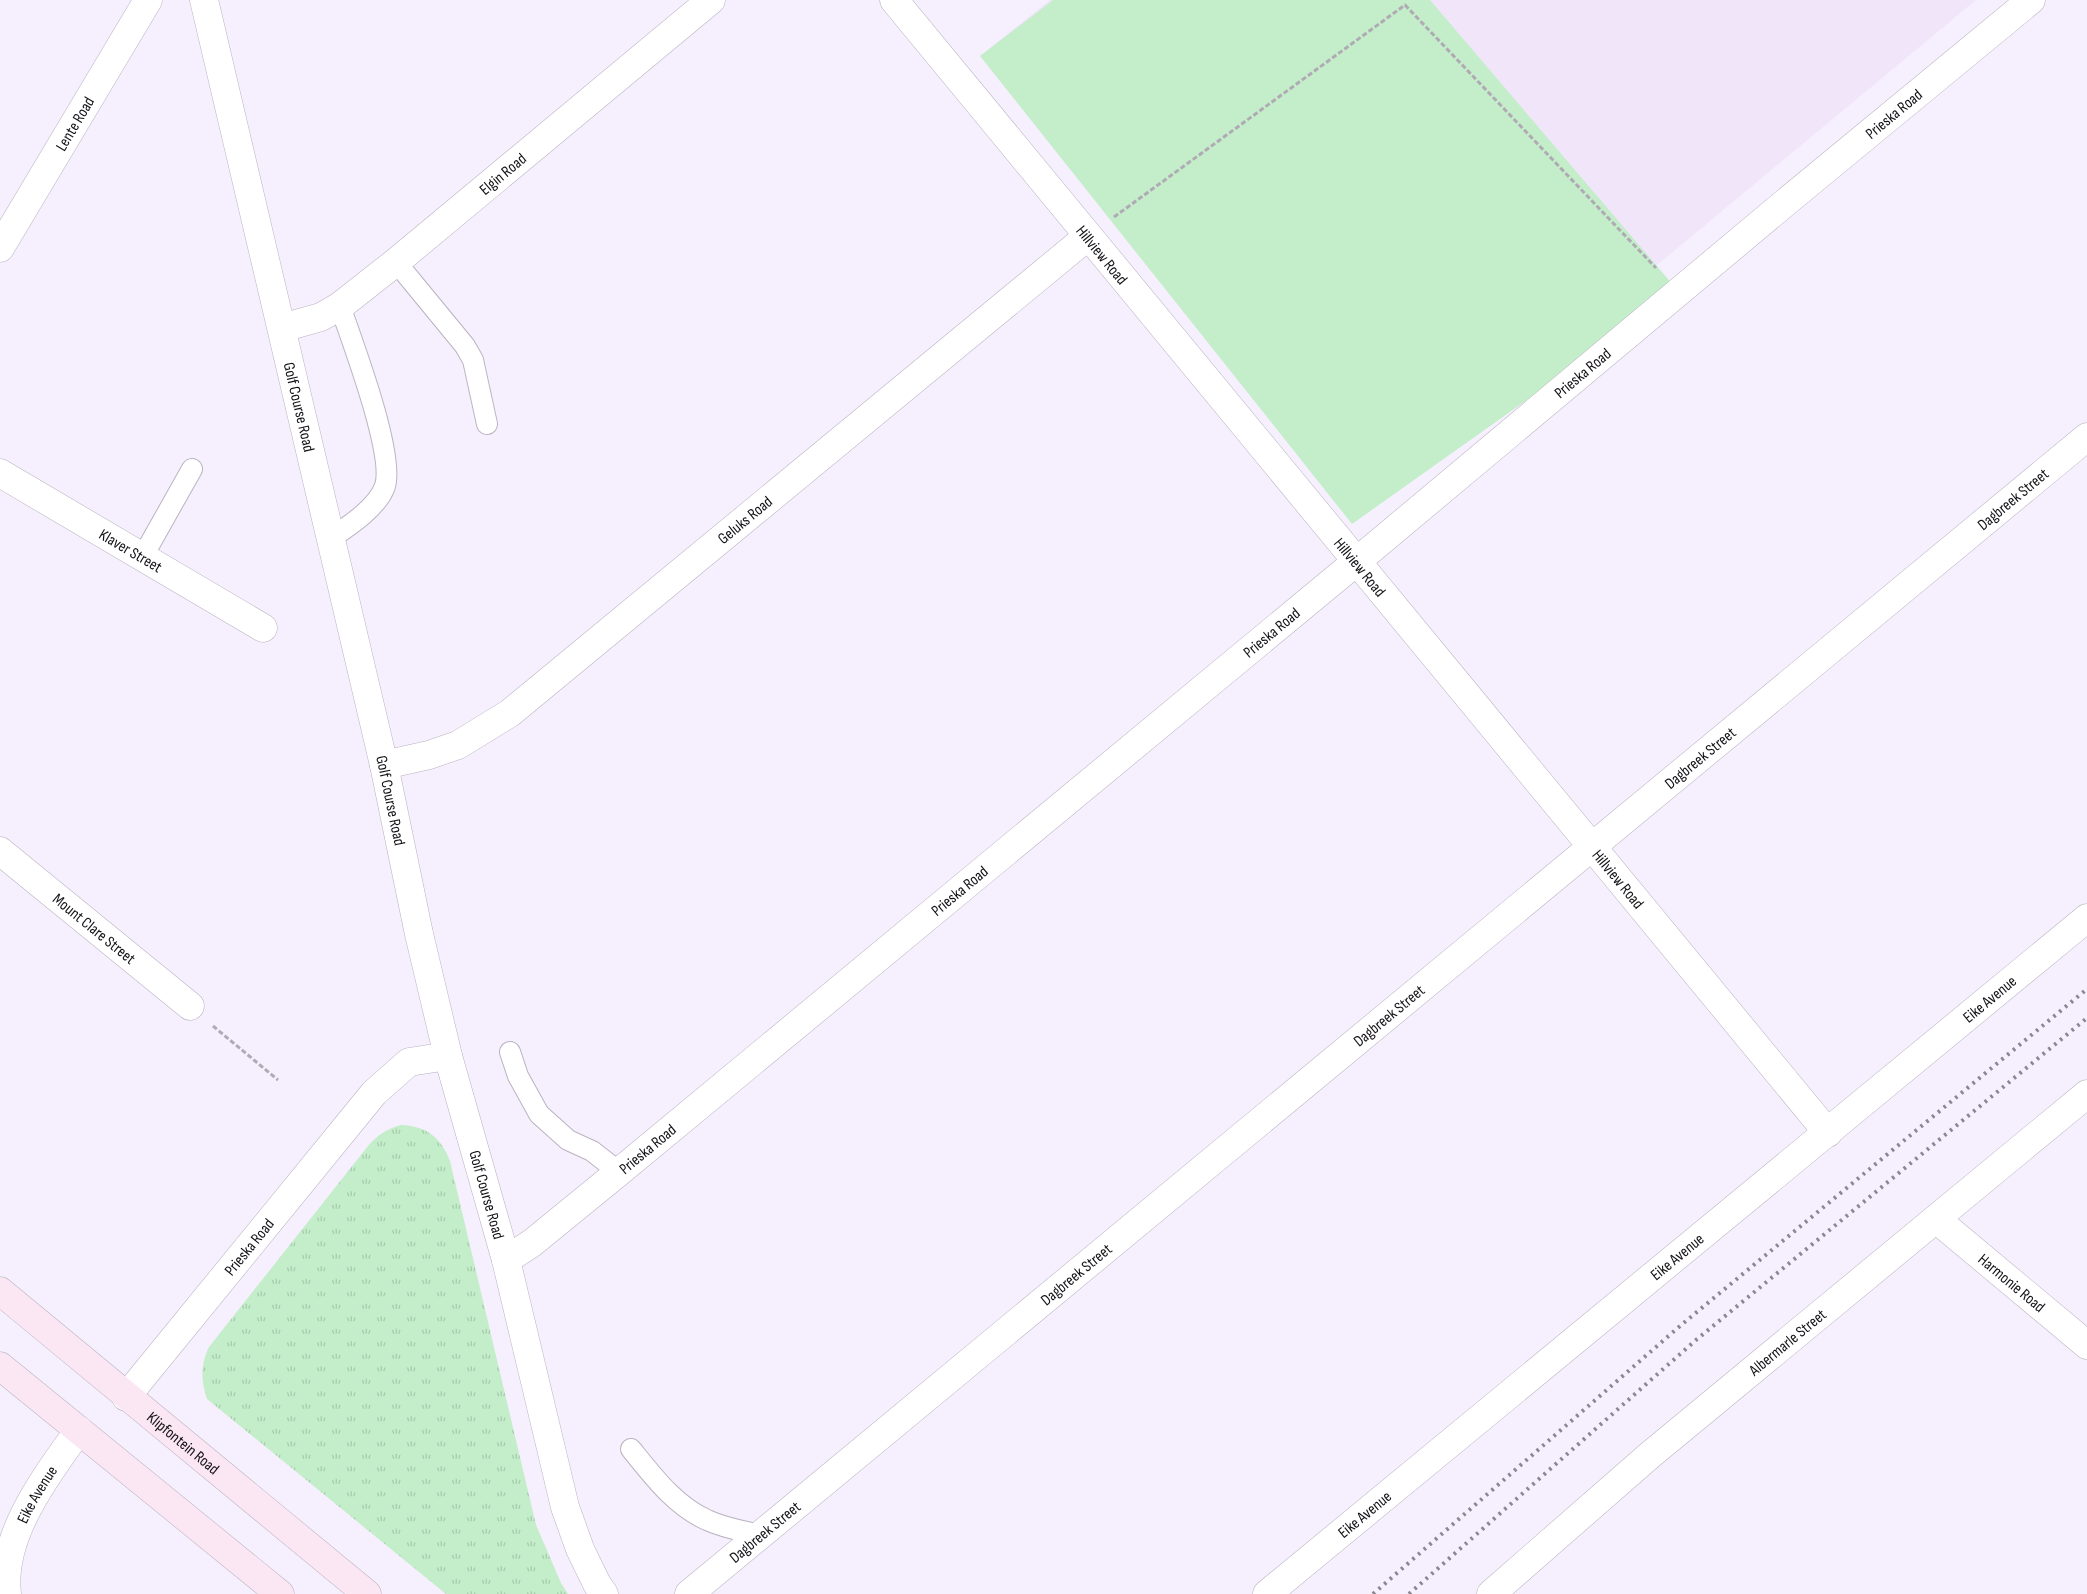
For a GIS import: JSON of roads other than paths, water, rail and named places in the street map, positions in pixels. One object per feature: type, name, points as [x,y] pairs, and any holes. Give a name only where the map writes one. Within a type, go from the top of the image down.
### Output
[{"type":"main road","name":"Klipfontein Road","points":[[0,1291],[366,1594]]},
{"type":"main road","points":[[0,1366],[280,1594]]},
{"type":"street","name":"Lente Road","points":[[0,248],[148,0]]},
{"type":"street","name":"Golf Course Road","points":[[204,0],[384,766],[419,934],[448,1056],[506,1260],[565,1507],[580,1549],[604,1594]]},
{"type":"street","name":"Elgin Road","points":[[282,328],[321,317],[340,306],[396,262],[711,0]]},
{"type":"street","name":"Hillview Road","points":[[894,0],[1087,237],[1828,1133]]},
{"type":"street","name":"Prieska Road","points":[[506,1260],[532,1243],[618,1172],[1356,562],[2031,0]]},
{"type":"street","name":"Geluks Road","points":[[384,766],[429,755],[458,745],[510,713],[1087,237]]},
{"type":"street","name":"Dagbreek Street","points":[[689,1594],[2087,437]]},
{"type":"street","name":"Klaver Street","points":[[0,473],[263,628]]},
{"type":"street","name":"Mount Clare Street","points":[[0,851],[190,1006]]},
{"type":"street","name":"Eike Avenue","points":[[1267,1594],[2087,918]]},
{"type":"street","name":"Prieska Road","points":[[126,1397],[374,1093],[409,1062],[448,1056]]},
{"type":"street","name":"Albermarle Street","points":[[1491,1594],[1650,1455],[2087,1094]]},
{"type":"street","name":"Harmonie Road","points":[[1936,1220],[2087,1345]]},
{"type":"street","name":"Eike Avenue","points":[[7,1594],[5,1582],[10,1546],[28,1502],[79,1430]]},
{"type":"lane","points":[[396,262],[465,346],[473,360],[487,424]]},
{"type":"lane","points":[[331,538],[366,512],[384,487],[388,471],[376,419],[359,360],[340,306]]},
{"type":"lane","points":[[143,556],[192,469]]},
{"type":"lane","points":[[510,1052],[518,1076],[539,1114],[568,1140],[592,1151],[618,1172]]},
{"type":"lane","points":[[631,1450],[657,1480],[692,1512],[722,1525],[760,1535]]},
{"type":"railway","points":[[1373,1594],[1680,1326],[2087,989]]},
{"type":"railway","points":[[1409,1594],[1696,1340],[2087,1018]]}]
